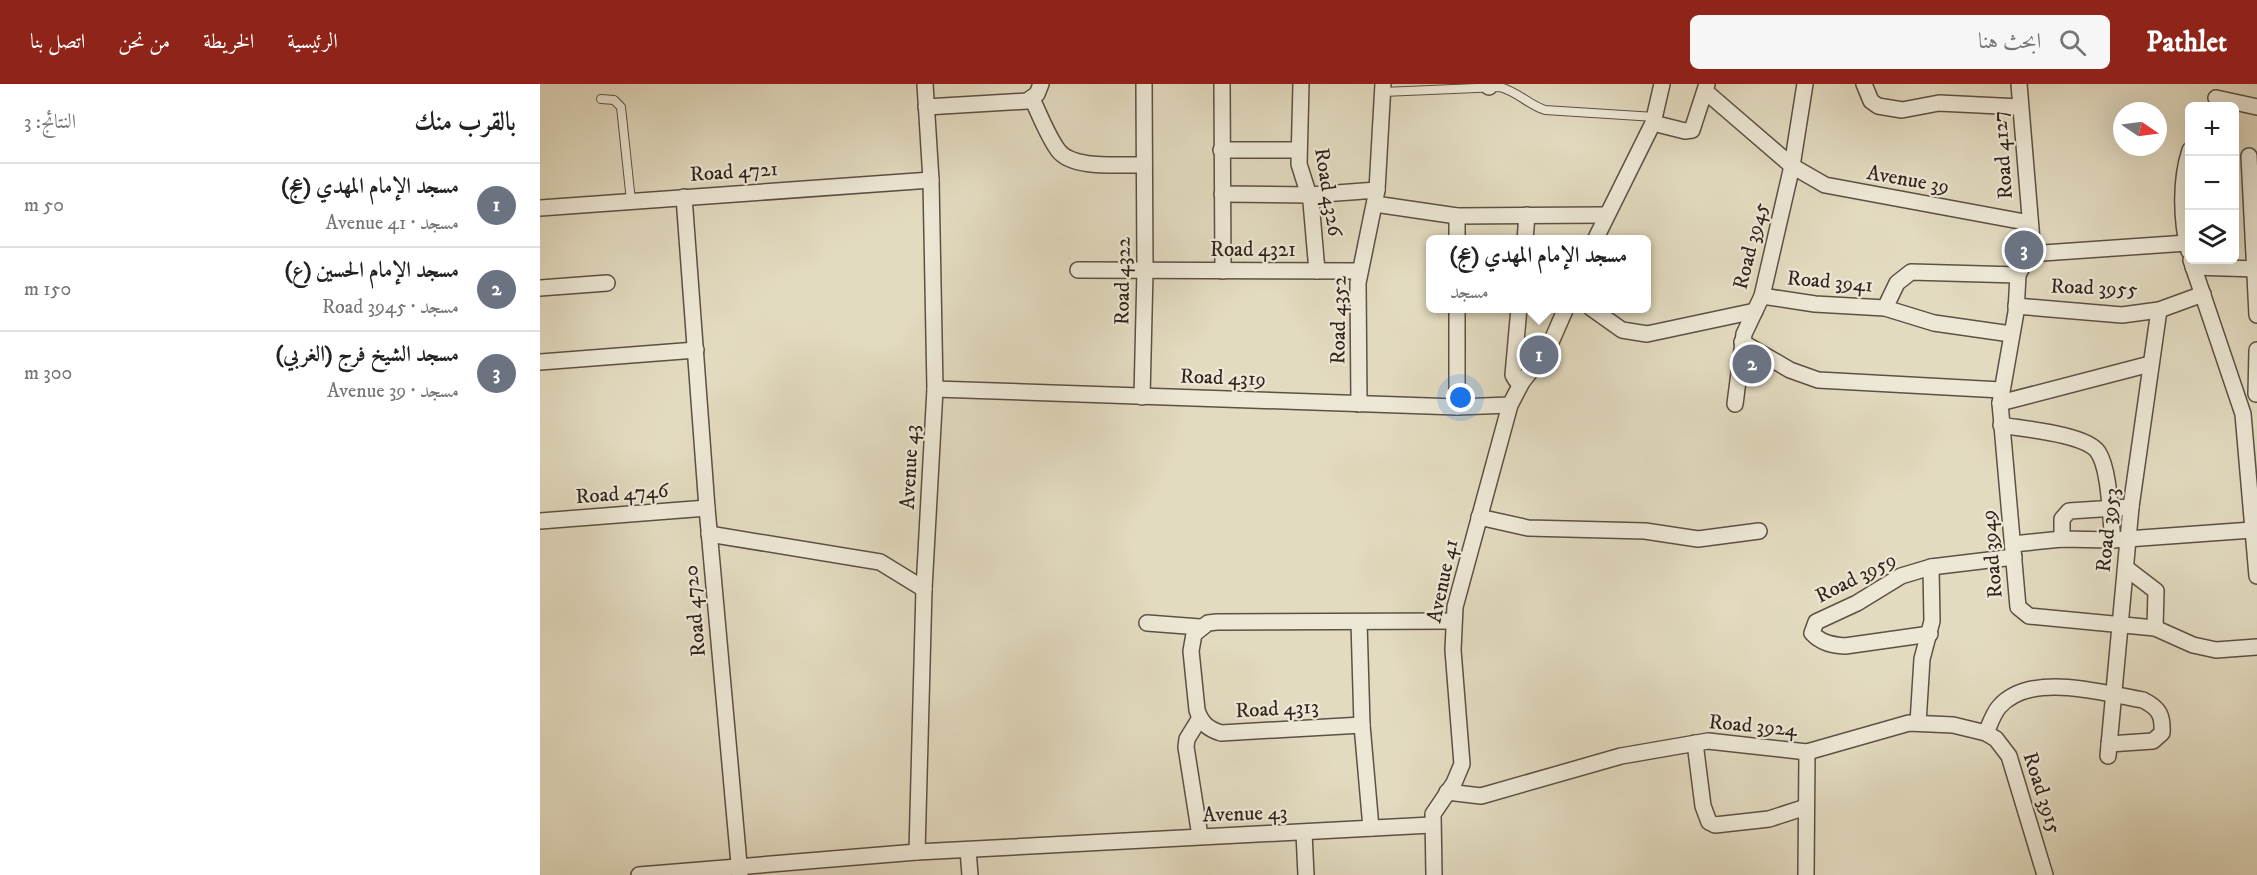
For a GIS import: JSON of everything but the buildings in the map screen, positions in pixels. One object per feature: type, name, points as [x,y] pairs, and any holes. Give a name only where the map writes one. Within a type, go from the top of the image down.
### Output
[{"type":"street","name":"Avenue 43","points":[[917,852],[924,588],[935,389],[931,180],[925,84]]},
{"type":"street","points":[[926,106],[1020,102],[1032,99],[1041,84]]},
{"type":"street","name":"Road 4322","points":[[1142,397],[1146,270],[1144,84]]},
{"type":"street","points":[[1222,84],[1223,271]]},
{"type":"street","name":"Road 4326","points":[[1301,84],[1298,150],[1300,172],[1310,195],[1317,271]]},
{"type":"street","points":[[1597,235],[1654,120],[1662,84]]},
{"type":"street","name":"Road 3945","points":[[1735,404],[1742,342],[1747,325],[1762,296],[1792,166],[1805,84]]},
{"type":"street","points":[[1864,84],[1870,101],[1878,106],[1902,110],[1939,103],[2020,107]]},
{"type":"street","name":"Road 4127","points":[[2019,84],[2030,223]]},
{"type":"street","name":"Avenue 39","points":[[1654,120],[1685,131],[1692,130],[1706,87],[1792,166],[1825,185],[2030,223]]},
{"type":"street","name":"Road 4352","points":[[1359,404],[1360,271],[1376,197],[1383,88]]},
{"type":"street","points":[[2216,96],[2257,106]]},
{"type":"street","points":[[1032,99],[1058,150],[1065,157],[1083,163],[1144,165]]},
{"type":"street","points":[[1221,150],[1298,150]]},
{"type":"street","points":[[2247,155],[2257,315]]},
{"type":"street","points":[[2187,210],[2185,179],[2189,156]]},
{"type":"street","name":"Road 4721","points":[[540,208],[931,180]]},
{"type":"street","points":[[1222,194],[1376,197],[1457,216],[1605,215]]},
{"type":"street","name":"Road 4720","points":[[684,197],[709,534],[740,871]]},
{"type":"street","points":[[1525,235],[1527,215]]},
{"type":"street","points":[[1457,216],[1457,235]]},
{"type":"street","points":[[2030,223],[2029,254],[2185,256]]},
{"type":"street","name":"Road 3949","points":[[2029,254],[2018,275],[2016,306],[2000,397],[2017,603],[2025,614],[2155,628],[2204,648],[2228,650],[2257,647]]},
{"type":"street","points":[[2193,264],[2251,430],[2252,530],[2257,573]]},
{"type":"street","points":[[2230,264],[2255,269]]},
{"type":"street","name":"Road 4321","points":[[1078,270],[1360,271]]},
{"type":"street","name":"Road 3941","points":[[1762,296],[1815,304],[1885,308],[1897,283],[1911,272],[2018,275]]},
{"type":"street","points":[[540,288],[607,283]]},
{"type":"street","name":"Road 3955","points":[[2016,306],[2122,315],[2158,310],[2203,294]]},
{"type":"street","points":[[1885,308],[1934,323],[2011,334]]},
{"type":"street","name":"Road 3953","points":[[2112,695],[2143,700],[2155,706],[2161,713],[2162,733],[2153,741],[2108,750],[2112,695],[2126,568],[2120,539],[2131,507],[2158,310]]},
{"type":"street","points":[[1597,313],[1622,330],[1647,334],[1755,311]]},
{"type":"street","points":[[1457,313],[1457,407]]},
{"type":"street","points":[[1519,313],[1513,375],[1516,380],[1522,382]]},
{"type":"street","name":"Avenue 41","points":[[1434,875],[1431,825],[1438,805],[1459,774],[1463,753],[1453,650],[1453,621],[1510,405],[1522,382],[1548,349],[1564,313]]},
{"type":"street","points":[[1742,342],[1790,370],[1818,380],[2000,397],[2150,364]]},
{"type":"street","points":[[540,362],[696,350]]},
{"type":"street","points":[[2238,396],[2257,394],[2257,350]]},
{"type":"street","name":"Road 4319","points":[[935,389],[1457,407],[1510,405]]},
{"type":"street","points":[[2001,425],[2079,440],[2094,447],[2103,462],[2109,508],[2120,539]]},
{"type":"street","points":[[2062,539],[2062,519],[2069,511],[2131,507]]},
{"type":"street","name":"Road 4746","points":[[540,521],[707,508]]},
{"type":"street","points":[[1479,517],[1528,528],[1634,530],[1698,539],[1759,531]]},
{"type":"street","name":"Road 3959","points":[[1930,634],[1845,646],[1832,645],[1818,640],[1812,633],[1816,622],[1857,603],[1901,576],[1931,567],[2062,539],[2120,539],[2252,530]]},
{"type":"street","points":[[709,534],[880,562],[924,588]]},
{"type":"street","points":[[1918,723],[1921,668],[1932,621],[1931,567]]},
{"type":"street","points":[[2126,568],[2156,591],[2155,628]]},
{"type":"street","points":[[1147,623],[1200,627],[1217,622],[1453,621]]},
{"type":"street","points":[[1359,622],[1362,725],[1371,828]]},
{"type":"street","points":[[1200,627],[1191,642],[1200,718],[1187,739],[1186,747],[1200,836]]},
{"type":"street","points":[[1986,732],[2000,705],[2019,693],[2051,685],[2112,695]]},
{"type":"street","name":"Road 4313","points":[[1200,718],[1212,730],[1221,733],[1362,725]]},
{"type":"street","name":"Road 3924","points":[[1447,792],[1481,796],[1621,756],[1695,743],[1721,741],[1807,752],[1899,725],[1918,723],[1953,725],[1986,732]]},
{"type":"street","name":"Road 3915","points":[[1986,732],[2003,747],[2014,766],[2045,875]]},
{"type":"street","points":[[1695,743],[1703,806],[1709,822],[1715,825],[1768,819],[1806,807]]},
{"type":"street","points":[[1806,875],[1807,752]]},
{"type":"street","name":"Avenue 43","points":[[639,875],[740,871],[917,852],[1431,825]]},
{"type":"street","points":[[1304,832],[1306,875]]},
{"type":"street","points":[[968,850],[970,875]]},
{"type":"lane","points":[[1383,88],[1489,85],[1509,90],[1545,110],[1654,120]]},
{"type":"lane","points":[[601,99],[614,100],[621,107],[631,201]]},
{"type":"place","name":"مسجد الشيخ فرج (الغربي)","points":[[2024,250]]},
{"type":"place","name":"مسجد الإمام المهدي (عج)","points":[[1539,355]]},
{"type":"place","name":"مسجد الإمام الحسين (ع)","points":[[1752,364]]}]
